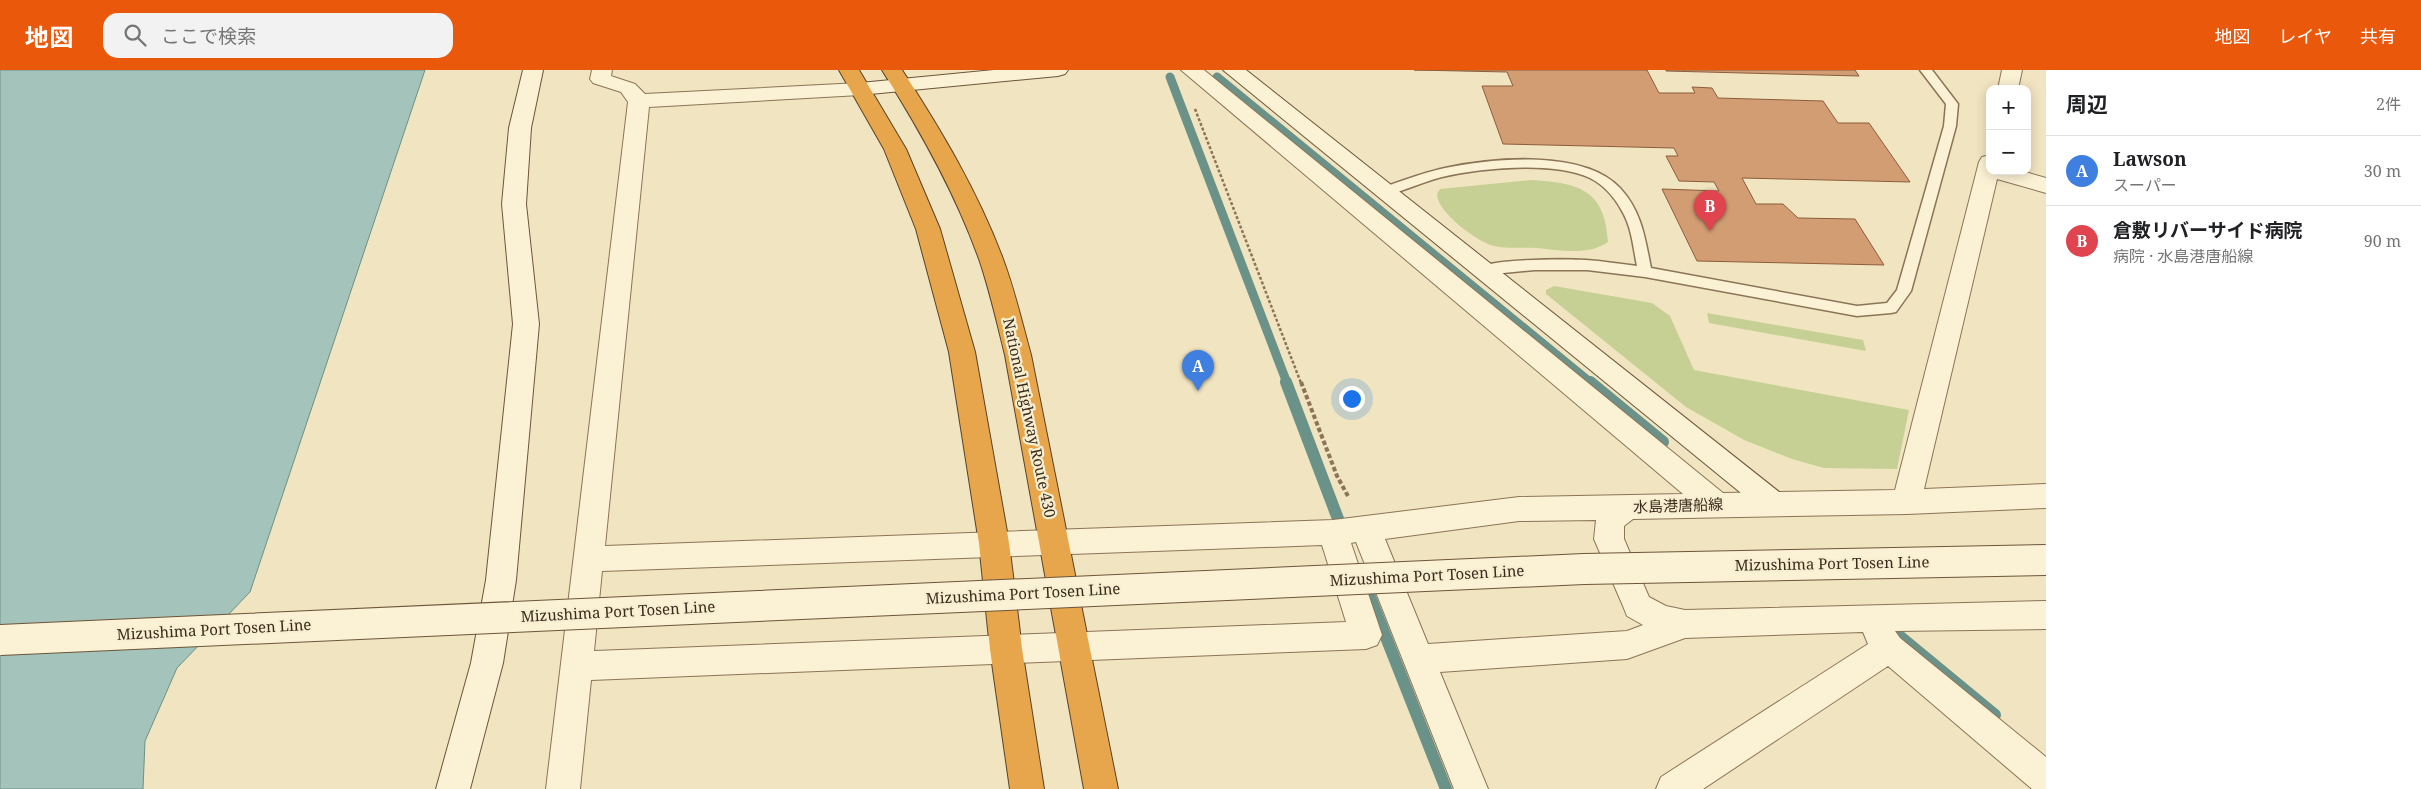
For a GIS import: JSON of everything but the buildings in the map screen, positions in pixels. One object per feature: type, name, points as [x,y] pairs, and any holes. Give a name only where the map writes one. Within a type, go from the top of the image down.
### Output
[{"type":"highway","name":"National Highway Route 430","points":[[897,78],[952,172],[1001,288],[1018,355],[1101,789]]},
{"type":"highway","points":[[855,79],[895,149],[928,230],[962,352],[994,543],[1006,648],[1027,789]]},
{"type":"street","points":[[452,789],[487,663],[501,580],[526,324],[514,204],[520,128],[533,70]]},
{"type":"street","points":[[564,789],[639,101],[628,88],[600,79],[602,70]]},
{"type":"street","points":[[639,101],[855,79],[1058,70]]},
{"type":"street","points":[[1191,70],[1715,504]]},
{"type":"street","points":[[1233,70],[1773,503]]},
{"type":"street","points":[[2009,85],[2012,70]]},
{"type":"street","points":[[1907,502],[1989,175]]},
{"type":"street","points":[[2012,175],[2046,186]]},
{"type":"street","name":"水島港唐船線","points":[[1685,624],[1660,619],[1638,606],[1608,540],[1610,521],[1626,508],[1715,504],[1907,502],[2046,496]]},
{"type":"street","points":[[588,559],[1347,531],[1519,509],[1626,508]]},
{"type":"street","points":[[577,666],[1366,635],[1347,531]]},
{"type":"street","points":[[1347,531],[1417,659],[1471,789]]},
{"type":"street","name":"Mizushima Port Tosen Line","points":[[0,640],[1584,569],[2046,560]]},
{"type":"street","points":[[1417,659],[1627,645],[1685,624],[2046,615]]},
{"type":"street","points":[[1866,618],[1889,648],[2046,779]]},
{"type":"street","points":[[1673,789],[1889,648]]},
{"type":"lane","points":[[1483,270],[1535,265],[1586,265],[1645,272],[1858,311],[1891,308],[1904,291],[1950,126],[1952,104],[1926,70]]},
{"type":"lane","points":[[1384,192],[1444,173],[1487,167],[1555,166],[1595,175],[1617,193],[1633,217],[1645,272]]},
{"type":"path","points":[[1194,108],[1337,476],[1347,531]]},
{"type":"green space","points":[[1531,180],[1562,183],[1586,192],[1594,199],[1601,210],[1606,224],[1608,242],[1583,251],[1494,246],[1468,233],[1459,225],[1444,209],[1437,194],[1440,189]]},
{"type":"green space","points":[[1554,286],[1652,303],[1670,316],[1694,370],[1909,410],[1897,469],[1824,468],[1792,459],[1744,440],[1686,407],[1546,294],[1546,290]]},
{"type":"green space","points":[[1707,313],[1863,340],[1866,351],[1709,323]]},
{"type":"water","points":[[0,70],[425,70],[250,592],[177,668],[145,741],[143,789],[0,789]]},
{"type":"waterway","points":[[1170,77],[1287,383]]},
{"type":"waterway","points":[[1217,77],[1591,383]]},
{"type":"waterway","points":[[1286,382],[1343,532]]},
{"type":"waterway","points":[[1590,382],[1663,442]]},
{"type":"waterway","points":[[1363,579],[1446,789]]},
{"type":"waterway","points":[[1898,635],[1995,715]]},
{"type":"place","name":"倉敷リバーサイド病院","points":[[1710,231]]},
{"type":"place","name":"Lawson","points":[[1198,391]]}]
